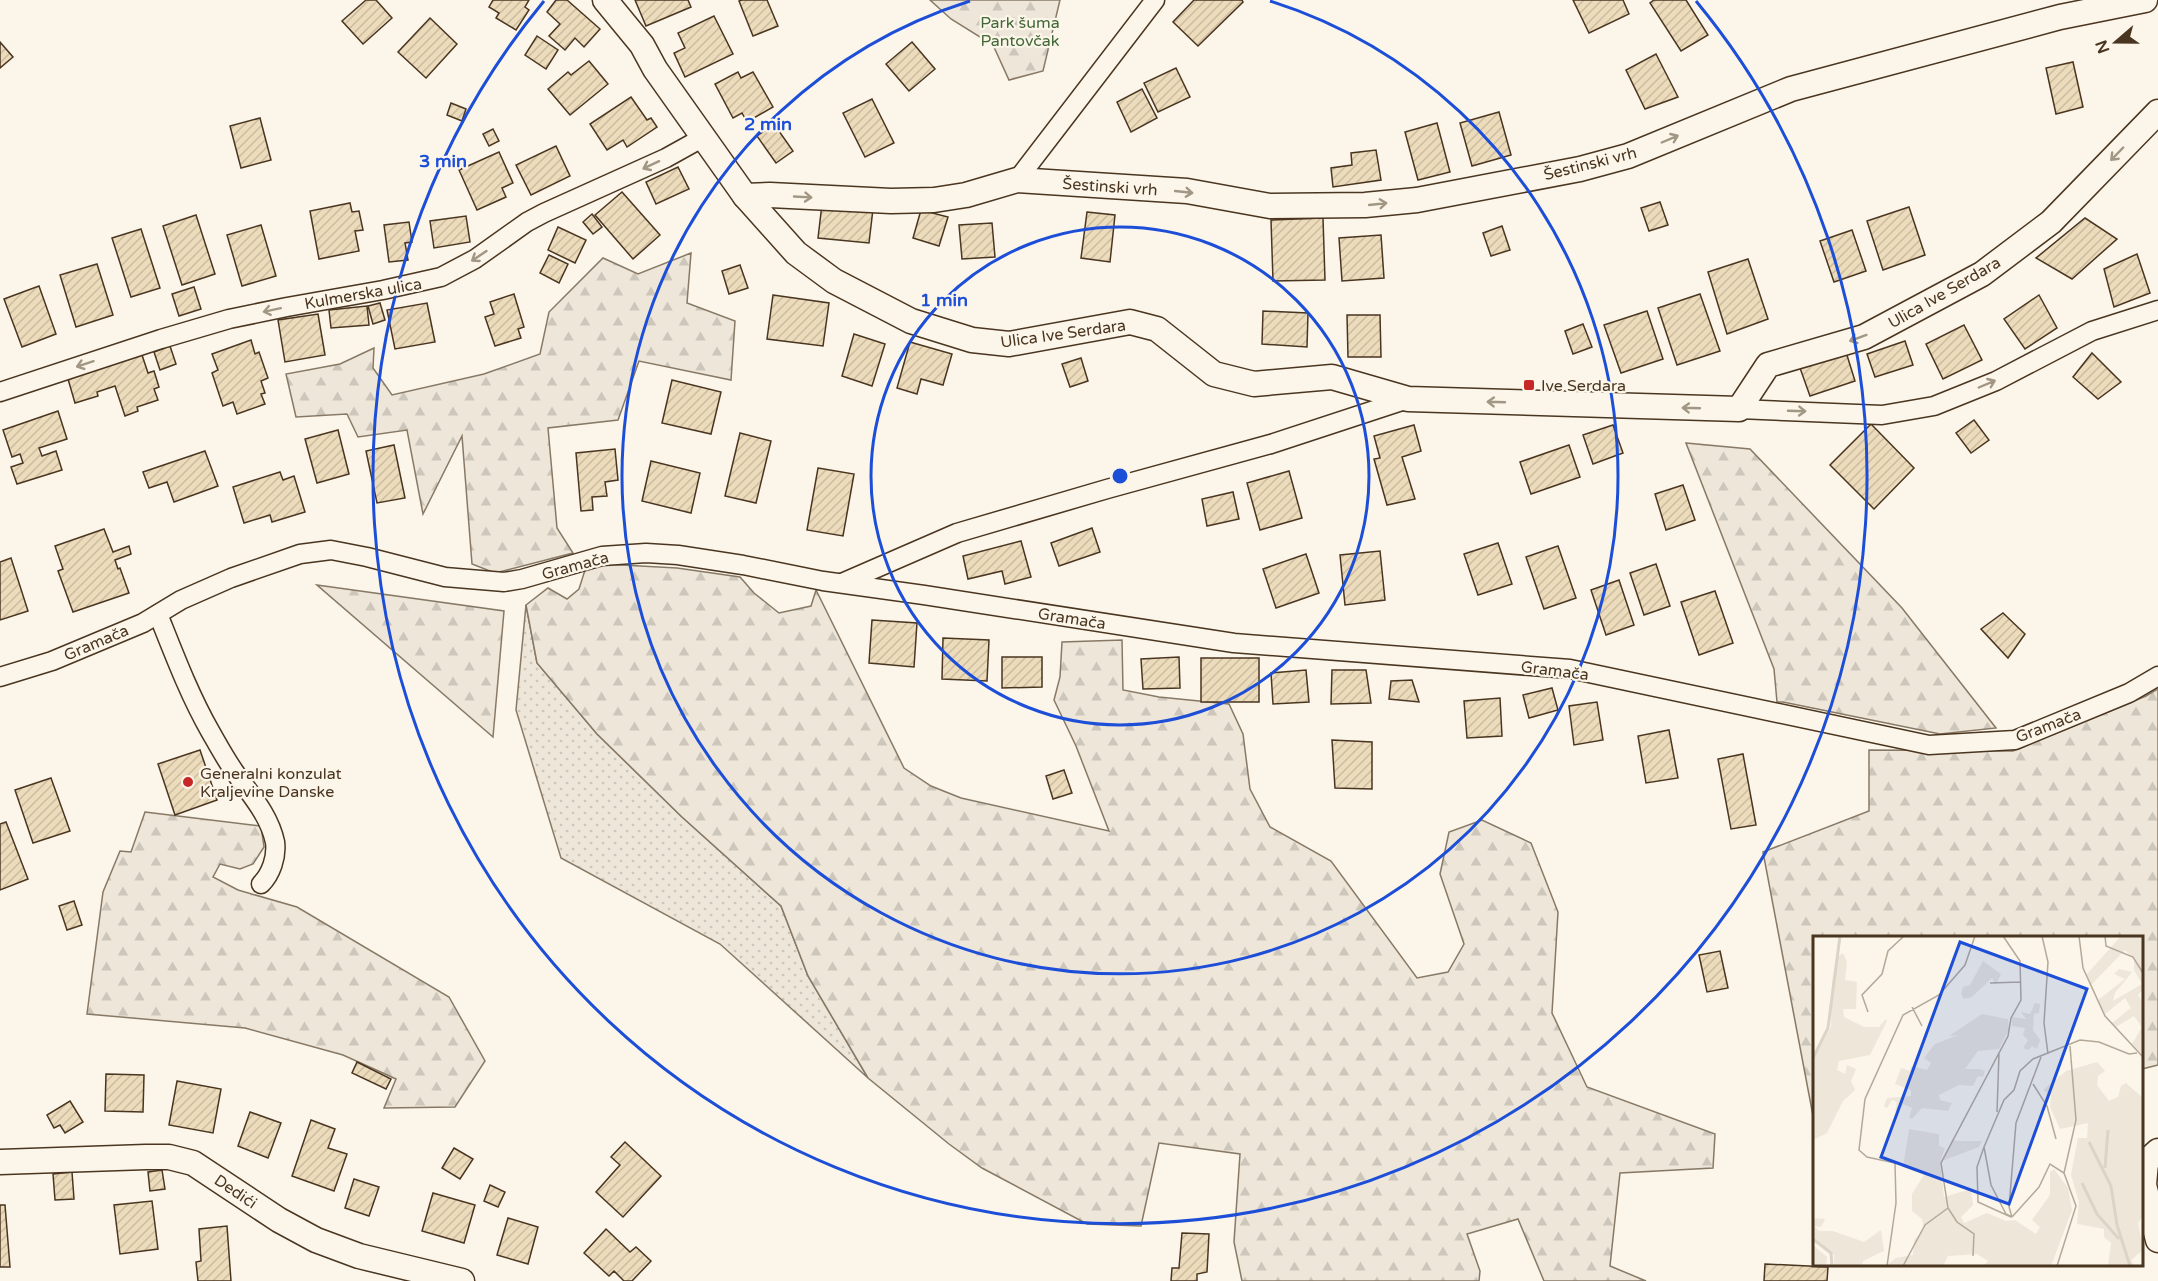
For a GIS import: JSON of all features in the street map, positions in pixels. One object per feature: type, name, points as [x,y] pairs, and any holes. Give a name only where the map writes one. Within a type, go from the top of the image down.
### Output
[{"type":"street","points":[[605,0],[642,45],[655,69],[702,138]]},
{"type":"street","points":[[1017,180],[1155,0]]},
{"type":"street","name":"Šestinski vrh","points":[[745,196],[770,195],[891,201],[934,200],[966,195],[1017,180],[1186,191],[1270,206],[1365,205],[1417,200],[1580,169],[1652,147],[1791,89],[2060,17],[2145,0]]},
{"type":"street","name":"Ulica Ive Serdara","points":[[1739,409],[1768,364],[1864,337],[1982,274],[2051,222],[2158,112]]},
{"type":"street","name":"Ulica Ive Serdara","points":[[702,138],[745,196],[796,253],[834,280],[911,321],[946,334],[989,343],[1009,344],[1130,322],[1157,329],[1214,374],[1254,384],[1332,377],[1408,399],[1882,415],[1934,406],[1996,381],[2092,331],[2158,310]]},
{"type":"street","name":"Kulmerska ulica","points":[[0,392],[229,319],[287,306],[391,289],[441,277],[475,259],[527,222],[666,158],[702,138]]},
{"type":"street","name":"Ulica Ive Serdara","points":[[840,583],[957,533],[1270,444],[1408,399]]},
{"type":"street","name":"Gramača","points":[[0,677],[52,661],[142,623],[191,595],[231,578],[289,557],[332,550],[437,575],[490,582],[522,579],[602,556],[654,553],[743,565],[840,583],[1233,643],[1570,669],[1929,745],[2015,740],[2129,693],[2158,676]]},
{"type":"street","points":[[158,614],[197,707],[235,772],[260,806],[275,842],[275,854],[268,877],[261,884]]},
{"type":"street","points":[[2158,1151],[2146,1162],[2144,1185],[2158,1240]]},
{"type":"street","name":"Dedići","points":[[0,1162],[169,1156],[183,1159],[205,1170],[279,1220],[316,1240],[359,1256],[462,1281]]},
{"type":"green space","name":"Park šuma Pantovčak","points":[[930,0],[1060,0],[1043,71],[1009,80],[993,45],[951,19]]},
{"type":"green space","points":[[691,253],[687,303],[735,321],[731,380],[639,361],[618,420],[548,428],[557,528],[573,553],[495,573],[472,564],[462,436],[423,514],[407,430],[358,437],[347,414],[296,417],[286,374],[340,364],[374,348],[373,368],[392,395],[484,374],[540,354],[549,312],[603,258],[638,274]]},
{"type":"green space","points":[[1686,443],[1750,449],[1902,608],[1996,728],[1940,734],[1777,702],[1774,669]]},
{"type":"green space","points":[[604,564],[677,568],[740,577],[754,593],[779,613],[811,606],[816,590],[904,768],[931,786],[961,798],[1109,831],[1076,746],[1054,700],[1060,677],[1062,642],[1122,640],[1123,690],[1159,697],[1229,704],[1243,734],[1250,789],[1270,827],[1331,861],[1417,978],[1448,972],[1464,944],[1440,874],[1449,832],[1482,820],[1531,843],[1558,912],[1552,1013],[1587,1087],[1715,1134],[1713,1168],[1620,1173],[1610,1266],[1646,1281],[1544,1281],[1518,1219],[1467,1234],[1480,1271],[1479,1281],[1242,1281],[1234,1242],[1240,1154],[1159,1143],[1141,1226],[1087,1224],[982,1168],[868,1078],[808,976],[781,906],[682,817],[597,734],[537,663],[526,605],[548,588],[567,599],[579,589],[585,570]]},
{"type":"green space","points":[[317,585],[504,611],[493,737]]},
{"type":"green space","points":[[526,605],[537,663],[597,734],[682,817],[781,906],[808,976],[868,1078],[720,944],[561,858],[516,710]]},
{"type":"green space","points":[[2158,689],[2158,1065],[2143,1069],[2143,936],[1813,936],[1813,1116],[1763,852],[1869,811],[1869,750],[2013,751]]},
{"type":"green space","points":[[145,812],[261,826],[264,847],[253,864],[240,869],[220,864],[213,877],[238,890],[297,907],[449,997],[485,1061],[455,1107],[384,1108],[396,1079],[343,1055],[245,1028],[87,1014],[103,892],[120,851],[131,852]]},
{"type":"building","points":[[366,0],[376,0],[392,18],[363,44],[342,21]]},
{"type":"building","points":[[493,0],[529,0],[525,7],[529,10],[516,30],[496,18],[499,13],[489,7]]},
{"type":"building","points":[[556,0],[567,0],[600,29],[584,47],[575,38],[565,50],[549,36],[560,24],[547,12]]},
{"type":"building","points":[[635,0],[688,0],[691,7],[646,26]]},
{"type":"building","points":[[767,0],[778,26],[753,36],[739,1]]},
{"type":"building","points":[[1194,0],[1242,0],[1243,2],[1198,46],[1173,22]]},
{"type":"building","points":[[1573,0],[1623,0],[1629,14],[1589,33]]},
{"type":"building","points":[[1654,0],[1686,0],[1708,35],[1681,51],[1650,3]]},
{"type":"building","points":[[714,16],[733,54],[685,77],[674,53],[685,48],[678,33]]},
{"type":"building","points":[[430,18],[457,44],[426,78],[398,52]]},
{"type":"building","points":[[537,36],[558,50],[546,69],[525,55]]},
{"type":"building","points":[[0,42],[13,57],[0,68]]},
{"type":"building","points":[[912,42],[935,69],[909,91],[886,64]]},
{"type":"building","points":[[1656,54],[1678,97],[1645,109],[1626,70]]},
{"type":"building","points":[[589,61],[608,84],[570,115],[548,89],[568,72],[571,75]]},
{"type":"building","points":[[2073,62],[2083,107],[2056,114],[2046,68]]},
{"type":"building","points":[[1176,68],[1190,97],[1158,112],[1144,83]]},
{"type":"building","points":[[738,72],[741,78],[753,72],[773,107],[747,122],[742,113],[733,118],[715,84]]},
{"type":"building","points":[[1142,89],[1157,118],[1131,132],[1117,102]]},
{"type":"building","points":[[631,97],[647,120],[651,118],[657,127],[627,147],[623,140],[607,150],[590,124]]},
{"type":"building","points":[[872,99],[894,143],[865,157],[843,113]]},
{"type":"building","points":[[451,103],[466,109],[462,121],[447,115]]},
{"type":"building","points":[[1499,112],[1511,155],[1472,166],[1460,123]]},
{"type":"building","points":[[260,118],[271,160],[241,168],[230,126]]},
{"type":"building","points":[[1437,123],[1450,172],[1418,180],[1405,132]]},
{"type":"building","points":[[774,124],[793,151],[776,163],[757,136]]},
{"type":"building","points":[[493,129],[499,141],[489,146],[483,134]]},
{"type":"building","points":[[556,146],[570,176],[531,195],[516,165]]},
{"type":"building","points":[[1376,150],[1381,180],[1333,187],[1331,168],[1352,165],[1351,153]]},
{"type":"building","points":[[499,152],[513,183],[502,188],[506,197],[477,210],[459,170]]},
{"type":"building","points":[[678,167],[689,189],[656,204],[646,182]]},
{"type":"building","points":[[622,192],[660,235],[633,259],[595,215]]},
{"type":"building","points":[[1660,202],[1668,225],[1649,231],[1641,208]]},
{"type":"building","points":[[350,203],[352,212],[359,211],[363,230],[355,231],[359,251],[319,259],[310,211]]},
{"type":"building","points":[[822,204],[873,209],[869,243],[818,238]]},
{"type":"building","points":[[1909,207],[1925,255],[1883,270],[1867,221]]},
{"type":"building","points":[[921,210],[948,217],[939,246],[913,238]]},
{"type":"building","points":[[1087,212],[1115,215],[1110,262],[1081,258]]},
{"type":"building","points":[[592,214],[602,227],[593,234],[583,222]]},
{"type":"building","points":[[196,215],[215,274],[182,285],[163,226]]},
{"type":"building","points":[[466,216],[470,242],[434,248],[430,221]]},
{"type":"building","points":[[1323,218],[1325,280],[1273,281],[1271,220]]},
{"type":"building","points":[[2085,218],[2117,239],[2072,279],[2036,258]]},
{"type":"building","points":[[409,222],[412,242],[405,243],[408,260],[389,262],[384,225]]},
{"type":"building","points":[[992,223],[995,257],[962,259],[959,225]]},
{"type":"building","points":[[261,225],[276,276],[242,286],[227,235]]},
{"type":"building","points":[[1502,226],[1510,250],[1491,256],[1483,233]]},
{"type":"building","points":[[558,227],[586,240],[575,263],[548,250]]},
{"type":"building","points":[[141,229],[160,288],[131,297],[112,238]]},
{"type":"building","points":[[1852,230],[1866,271],[1834,282],[1820,241]]},
{"type":"building","points":[[1381,235],[1384,278],[1342,281],[1339,238]]},
{"type":"building","points":[[2137,254],[2150,293],[2114,307],[2104,269]]},
{"type":"building","points":[[549,255],[568,264],[559,283],[540,273]]},
{"type":"building","points":[[1748,259],[1768,319],[1727,334],[1708,272]]},
{"type":"building","points":[[97,264],[113,315],[76,327],[60,275]]},
{"type":"building","points":[[740,265],[748,288],[729,294],[722,271]]},
{"type":"building","points":[[39,286],[56,334],[22,347],[4,299]]},
{"type":"building","points":[[194,287],[201,309],[179,316],[172,294]]},
{"type":"building","points":[[514,294],[524,327],[518,329],[521,338],[495,346],[485,317],[494,314],[490,302]]},
{"type":"building","points":[[1700,294],[1720,351],[1677,365],[1658,308]]},
{"type":"building","points":[[773,295],[829,303],[823,346],[767,339]]},
{"type":"building","points":[[2039,295],[2057,328],[2025,349],[2004,319]]},
{"type":"building","points":[[380,303],[385,320],[373,324],[368,306]]},
{"type":"building","points":[[427,303],[435,342],[395,349],[387,310]]},
{"type":"building","points":[[367,306],[369,325],[331,328],[329,310]]},
{"type":"building","points":[[1263,311],[1308,313],[1307,347],[1262,344]]},
{"type":"building","points":[[1647,311],[1663,359],[1621,373],[1604,325]]},
{"type":"building","points":[[318,314],[325,355],[285,362],[278,320]]},
{"type":"building","points":[[1347,315],[1380,315],[1381,357],[1348,357]]},
{"type":"building","points":[[1583,324],[1592,347],[1573,354],[1565,331]]},
{"type":"building","points":[[1964,325],[1982,360],[1943,379],[1926,344]]},
{"type":"building","points":[[854,334],[885,344],[872,386],[842,376]]},
{"type":"building","points":[[251,340],[255,354],[259,352],[268,378],[261,381],[265,393],[261,394],[265,404],[237,414],[233,402],[223,406],[212,373],[218,370],[212,354]]},
{"type":"building","points":[[1905,341],[1913,365],[1875,377],[1867,354]]},
{"type":"building","points":[[910,342],[952,354],[943,385],[921,379],[917,394],[897,388]]},
{"type":"building","points":[[170,346],[176,364],[160,370],[154,352]]},
{"type":"building","points":[[1846,352],[1855,381],[1810,396],[1800,368]]},
{"type":"building","points":[[2092,353],[2121,382],[2098,399],[2073,377]]},
{"type":"building","points":[[142,355],[148,373],[154,371],[159,387],[154,389],[158,400],[137,407],[138,411],[125,416],[115,386],[97,392],[98,396],[75,403],[68,379]]},
{"type":"building","points":[[1081,358],[1088,381],[1070,387],[1062,364]]},
{"type":"building","points":[[672,380],[721,392],[711,434],[662,423]]},
{"type":"building","points":[[58,411],[67,439],[39,448],[42,456],[56,451],[62,470],[17,484],[11,467],[23,463],[20,454],[12,457],[3,430]]},
{"type":"building","points":[[1974,420],[1989,440],[1971,453],[1956,433]]},
{"type":"building","points":[[1871,424],[1914,468],[1874,509],[1830,465]]},
{"type":"building","points":[[1414,425],[1421,451],[1402,457],[1415,499],[1387,505],[1374,459],[1380,458],[1374,436]]},
{"type":"building","points":[[1613,425],[1623,453],[1593,464],[1583,435]]},
{"type":"building","points":[[338,430],[349,474],[317,483],[305,439]]},
{"type":"building","points":[[740,433],[771,441],[756,503],[725,496]]},
{"type":"building","points":[[394,445],[405,498],[377,503],[366,451]]},
{"type":"building","points":[[1569,445],[1580,477],[1531,494],[1520,462]]},
{"type":"building","points":[[615,449],[618,480],[605,482],[607,496],[592,497],[593,510],[581,511],[576,453]]},
{"type":"building","points":[[205,451],[218,486],[174,502],[167,482],[149,488],[143,472]]},
{"type":"building","points":[[651,461],[700,473],[691,513],[642,501]]},
{"type":"building","points":[[818,468],[854,474],[843,536],[807,530]]},
{"type":"building","points":[[1289,471],[1302,518],[1260,530],[1247,483]]},
{"type":"building","points":[[280,472],[283,480],[294,476],[305,512],[272,522],[270,515],[244,523],[233,487]]},
{"type":"building","points":[[1683,485],[1695,520],[1666,530],[1655,494]]},
{"type":"building","points":[[1233,492],[1239,519],[1207,526],[1202,499]]},
{"type":"building","points":[[1092,528],[1100,552],[1059,566],[1051,543]]},
{"type":"building","points":[[104,529],[113,552],[129,546],[131,554],[115,560],[129,593],[73,612],[58,571],[63,569],[55,546]]},
{"type":"building","points":[[1021,541],[1031,577],[1005,584],[1002,571],[968,579],[963,556]]},
{"type":"building","points":[[1498,543],[1512,584],[1478,595],[1464,554]]},
{"type":"building","points":[[1558,546],[1576,598],[1544,609],[1526,557]]},
{"type":"building","points":[[1380,551],[1385,600],[1345,605],[1340,555]]},
{"type":"building","points":[[1306,554],[1319,593],[1276,608],[1263,569]]},
{"type":"building","points":[[11,558],[28,611],[0,620],[0,562]]},
{"type":"building","points":[[1656,564],[1670,606],[1644,615],[1630,573]]},
{"type":"building","points":[[1619,580],[1634,625],[1606,635],[1591,590]]},
{"type":"building","points":[[1715,591],[1733,643],[1699,655],[1681,602]]},
{"type":"building","points":[[2003,613],[2025,634],[2008,658],[1981,629]]},
{"type":"building","points":[[872,620],[917,623],[914,667],[869,663]]},
{"type":"building","points":[[943,638],[989,640],[987,681],[942,679]]},
{"type":"building","points":[[1002,657],[1042,657],[1042,687],[1002,688]]},
{"type":"building","points":[[1179,657],[1180,688],[1143,689],[1141,659]]},
{"type":"building","points":[[1201,658],[1259,658],[1259,702],[1201,702]]},
{"type":"building","points":[[1306,670],[1309,702],[1273,704],[1271,673]]},
{"type":"building","points":[[1332,670],[1366,670],[1371,703],[1331,704]]},
{"type":"building","points":[[1412,680],[1419,702],[1389,699],[1391,681]]},
{"type":"building","points":[[1552,688],[1558,710],[1529,718],[1523,695]]},
{"type":"building","points":[[1500,698],[1502,736],[1467,738],[1464,701]]},
{"type":"building","points":[[1597,702],[1603,740],[1574,745],[1569,706]]},
{"type":"building","points":[[1669,730],[1678,778],[1646,783],[1638,736]]},
{"type":"building","points":[[1332,740],[1372,742],[1372,789],[1335,788]]},
{"type":"building","name":"Generalni konzulat Kraljevine Danske","points":[[200,750],[217,800],[175,815],[158,764]]},
{"type":"building","points":[[1743,754],[1756,825],[1731,829],[1718,759]]},
{"type":"building","points":[[1064,770],[1072,793],[1053,799],[1046,776]]},
{"type":"building","points":[[51,778],[70,831],[33,843],[15,790]]},
{"type":"building","points":[[6,822],[28,879],[0,890],[0,824]]},
{"type":"building","points":[[74,901],[82,925],[67,930],[59,906]]},
{"type":"building","points":[[1720,951],[1728,988],[1707,992],[1699,955]]},
{"type":"building","points":[[357,1062],[391,1079],[386,1089],[352,1073]]},
{"type":"building","points":[[106,1074],[144,1075],[143,1112],[105,1111]]},
{"type":"building","points":[[177,1081],[221,1089],[213,1133],[169,1125]]},
{"type":"building","points":[[70,1101],[83,1122],[65,1133],[60,1125],[54,1128],[47,1115]]},
{"type":"building","points":[[250,1112],[281,1123],[268,1158],[238,1146]]},
{"type":"building","points":[[311,1120],[335,1129],[328,1148],[347,1154],[334,1191],[292,1176]]},
{"type":"building","points":[[625,1142],[661,1176],[623,1217],[596,1192],[620,1165],[611,1157]]},
{"type":"building","points":[[454,1148],[473,1159],[460,1179],[442,1168]]},
{"type":"building","points":[[162,1170],[165,1189],[150,1191],[148,1172]]},
{"type":"building","points":[[72,1172],[74,1199],[55,1200],[53,1174]]},
{"type":"building","points":[[354,1179],[379,1187],[369,1216],[345,1208]]},
{"type":"building","points":[[490,1185],[505,1192],[498,1207],[484,1201]]},
{"type":"building","points":[[433,1193],[475,1205],[464,1243],[422,1231]]},
{"type":"building","points":[[152,1201],[158,1249],[120,1254],[114,1205]]},
{"type":"building","points":[[0,1205],[5,1205],[10,1267],[0,1267]]},
{"type":"building","points":[[508,1218],[538,1227],[528,1264],[497,1255]]},
{"type":"building","points":[[227,1226],[231,1281],[198,1281],[196,1262],[201,1261],[199,1229]]},
{"type":"building","points":[[606,1229],[630,1252],[636,1247],[651,1261],[632,1281],[624,1281],[614,1271],[609,1276],[584,1253]]},
{"type":"building","points":[[1182,1233],[1209,1234],[1207,1272],[1197,1274],[1197,1281],[1171,1281],[1172,1268],[1179,1268]]},
{"type":"building","points":[[1765,1264],[1828,1267],[1827,1281],[1764,1281]]},
{"type":"place","name":"Ive Serdara","points":[[1529,385]]},
{"type":"place","name":"Generalni konzulat Kraljevine Danske","points":[[188,782]]}]
